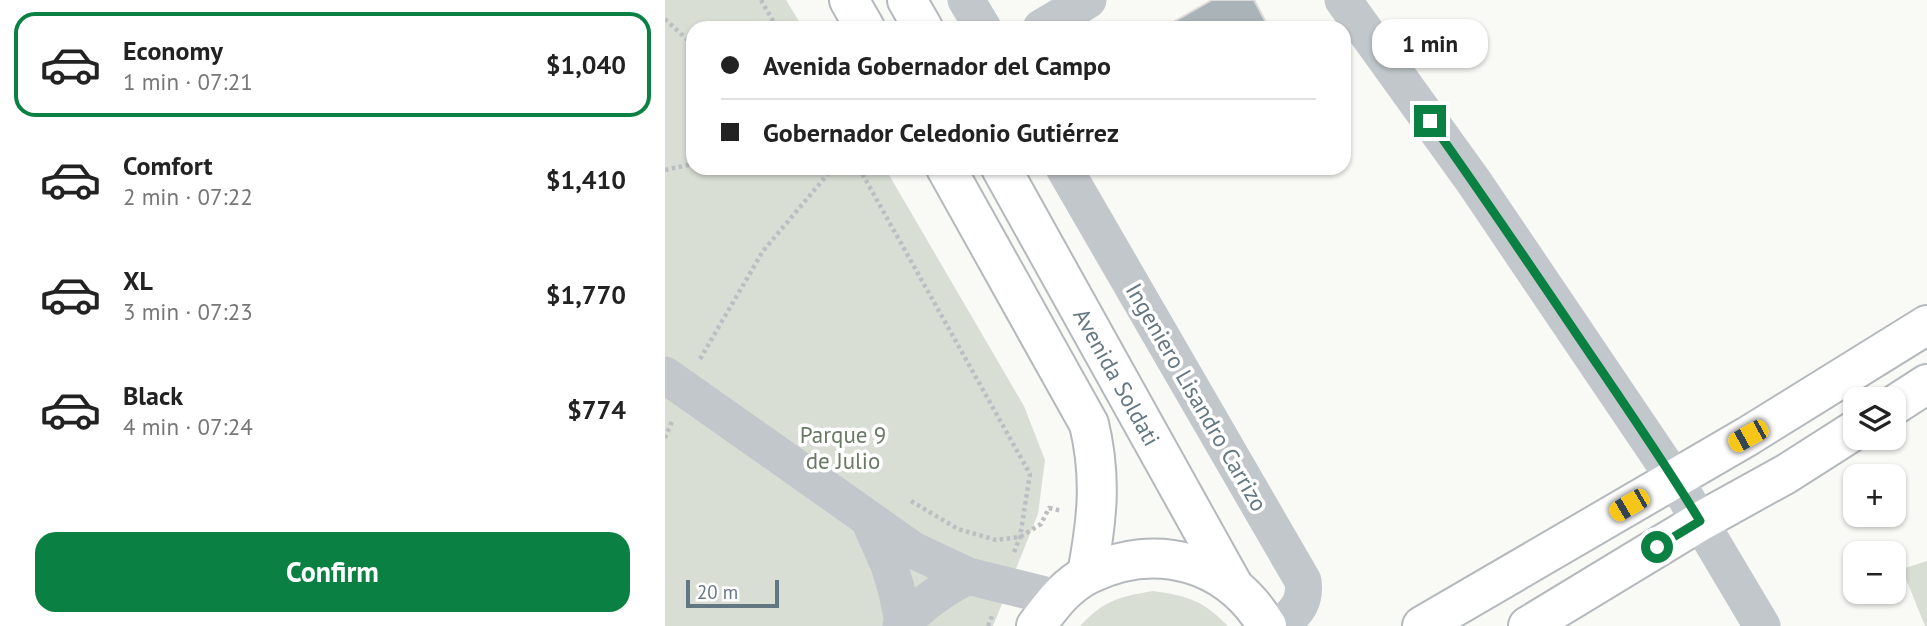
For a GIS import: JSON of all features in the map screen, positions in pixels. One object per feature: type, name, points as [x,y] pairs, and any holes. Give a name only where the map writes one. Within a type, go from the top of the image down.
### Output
[{"type":"main road","points":[[849,0],[861,21]]},
{"type":"main road","points":[[907,0],[919,21]]},
{"type":"main road","name":"Avenida Soldati","points":[[950,175],[1089,424],[1096,452],[1098,484],[1096,519],[1087,574]]},
{"type":"main road","name":"Avenida Soldati","points":[[1005,175],[1233,585]]},
{"type":"main road","points":[[1422,626],[1748,436],[1927,325]]},
{"type":"main road","points":[[1906,398],[1927,384]]},
{"type":"main road","points":[[1528,626],[1843,438]]},
{"type":"main road","points":[[1047,612],[1087,574],[1123,561],[1162,558],[1200,566],[1233,585],[1256,608],[1267,626]]},
{"type":"street","points":[[967,0],[978,21]]},
{"type":"street","points":[[1053,21],[1088,0]]},
{"type":"street","points":[[1343,0],[1474,182],[1674,478],[1762,626]]},
{"type":"street","name":"Ingeniero Lisandro Carrizo","points":[[1068,175],[1303,581],[1303,598],[1282,626]]},
{"type":"street","points":[[674,382],[913,550],[968,576],[1003,584],[1047,612]]},
{"type":"street","points":[[869,520],[889,565],[903,625]]},
{"type":"street","points":[[903,625],[925,602],[944,588],[968,576]]},
{"type":"path","points":[[761,0],[773,21]]},
{"type":"path","points":[[665,19],[686,38]]},
{"type":"path","points":[[665,170],[686,166]]},
{"type":"path","points":[[665,438],[674,382],[717,328],[763,251],[827,175]]},
{"type":"path","points":[[863,175],[1030,474],[1020,537],[988,626]]},
{"type":"green space","name":"Parque 9 de Julio","points":[[665,0],[786,0],[799,21],[686,21],[686,175],[889,175],[1024,406],[1045,460],[1038,514],[993,626],[665,626]]},
{"type":"green space","points":[[1927,561],[1927,626],[1906,579],[1906,568]]},
{"type":"green space","points":[[1153,591],[1194,601],[1210,610],[1228,626],[1080,626],[1097,610],[1113,601]]},
{"type":"building","points":[[1212,0],[1254,0],[1265,21],[1175,21]]},
{"type":"route","points":[[1430,121],[1613,387],[1700,521],[1657,547]]}]
